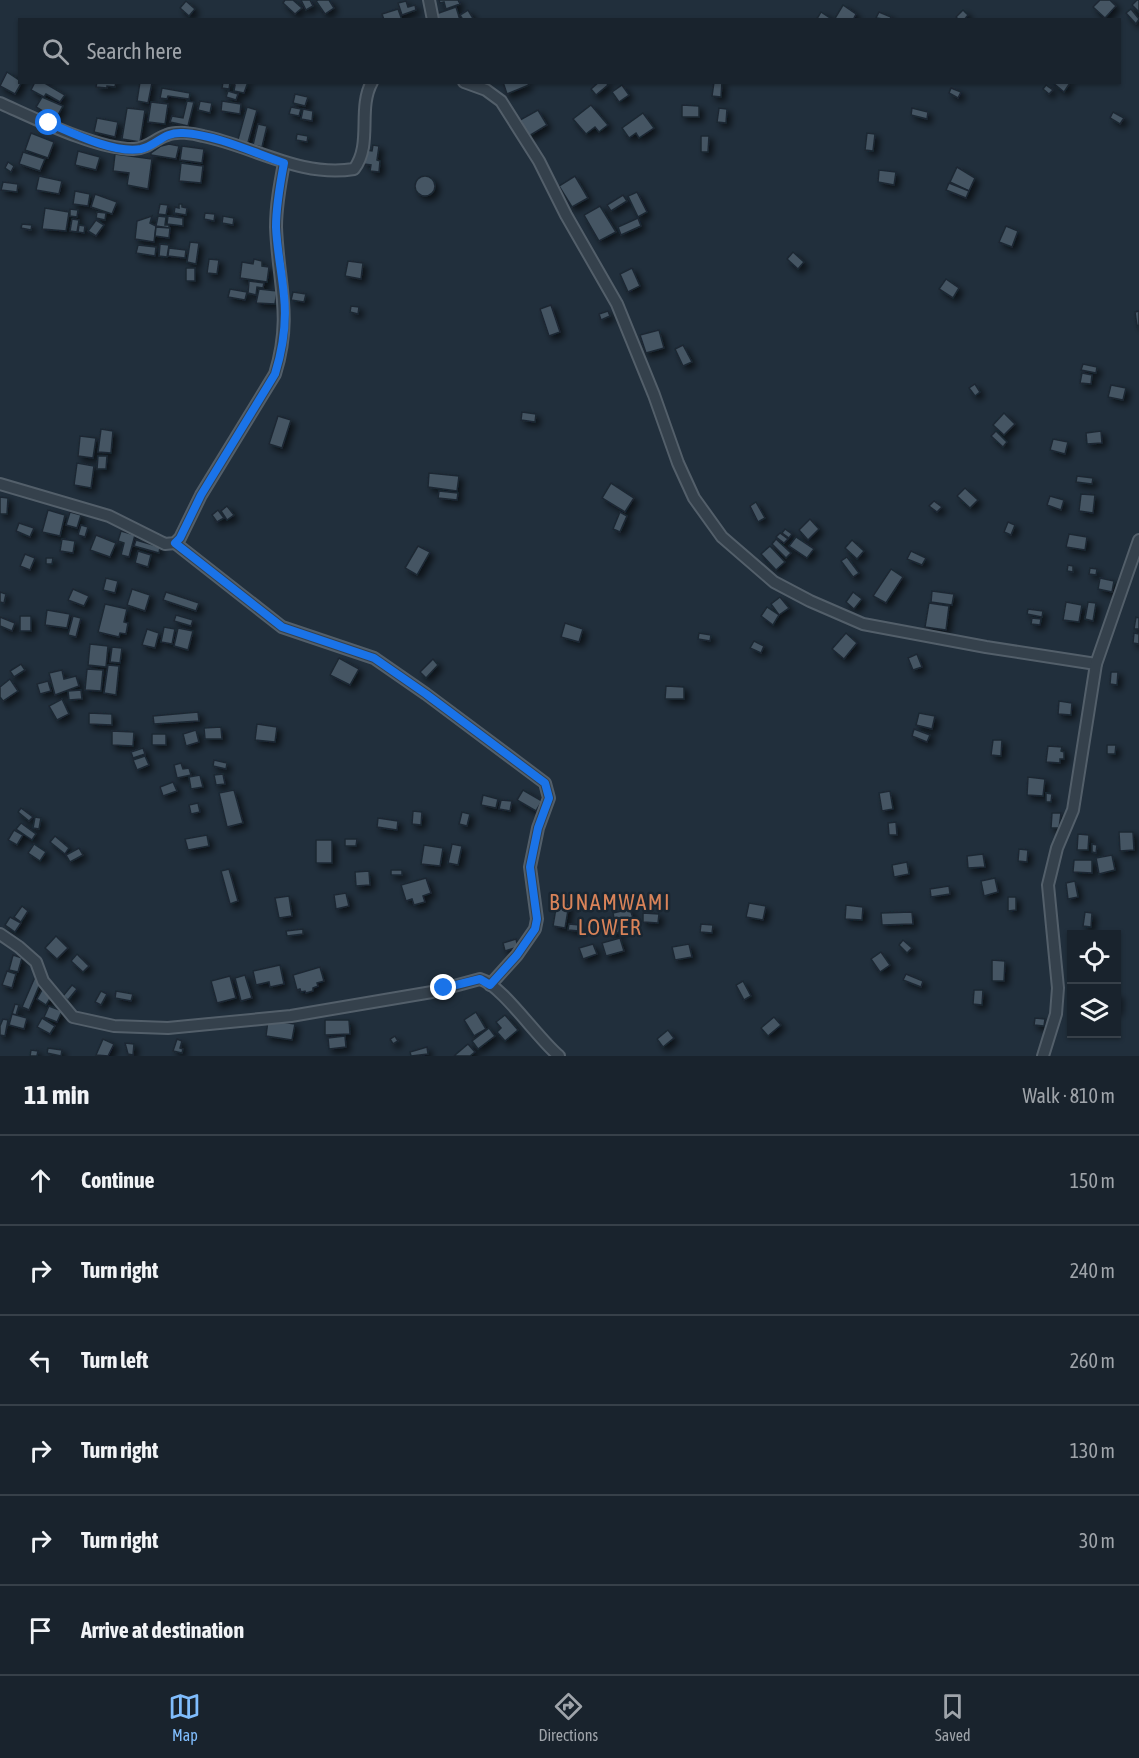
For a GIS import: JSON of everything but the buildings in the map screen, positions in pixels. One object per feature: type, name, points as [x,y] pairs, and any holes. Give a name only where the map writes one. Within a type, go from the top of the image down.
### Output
[{"type":"street","points":[[429,0],[433,18]]},
{"type":"street","points":[[0,103],[99,144],[133,150],[143,148],[169,134],[183,133],[204,136],[284,163],[337,172],[354,169],[360,160],[364,140],[366,93],[371,84]]},
{"type":"street","points":[[470,84],[486,90],[501,101],[539,161],[566,215],[617,304],[654,395],[678,463],[694,498],[722,537],[774,582],[810,601],[863,624],[986,647],[1096,664]]},
{"type":"street","points":[[0,484],[109,516],[165,544],[175,543],[180,538],[201,495],[275,374],[282,352],[285,326],[284,296],[276,226],[277,195],[284,163]]},
{"type":"street","points":[[1042,1056],[1056,1014],[1058,988],[1048,885],[1057,848],[1073,810],[1096,664],[1139,540]]},
{"type":"street","points":[[175,543],[282,627],[374,658],[545,783],[549,798],[538,828],[530,867],[537,919],[535,929],[517,955],[490,985]]},
{"type":"street","points":[[0,934],[19,946],[36,962],[43,981],[73,1017],[114,1026],[168,1028],[291,1016],[432,992],[480,979],[501,995],[547,1046],[559,1056]]},
{"type":"district","name":"BUNAMWAMI LOWER","points":[[610,914]]},
{"type":"route","points":[[49,123],[99,144],[133,150],[143,148],[169,134],[204,136],[284,163],[277,195],[276,226],[284,296],[285,326],[282,352],[275,374],[201,495],[180,538],[175,543],[282,627],[374,658],[545,783],[549,798],[538,828],[530,867],[537,919],[535,929],[517,955],[490,985],[480,979],[444,988]]}]
